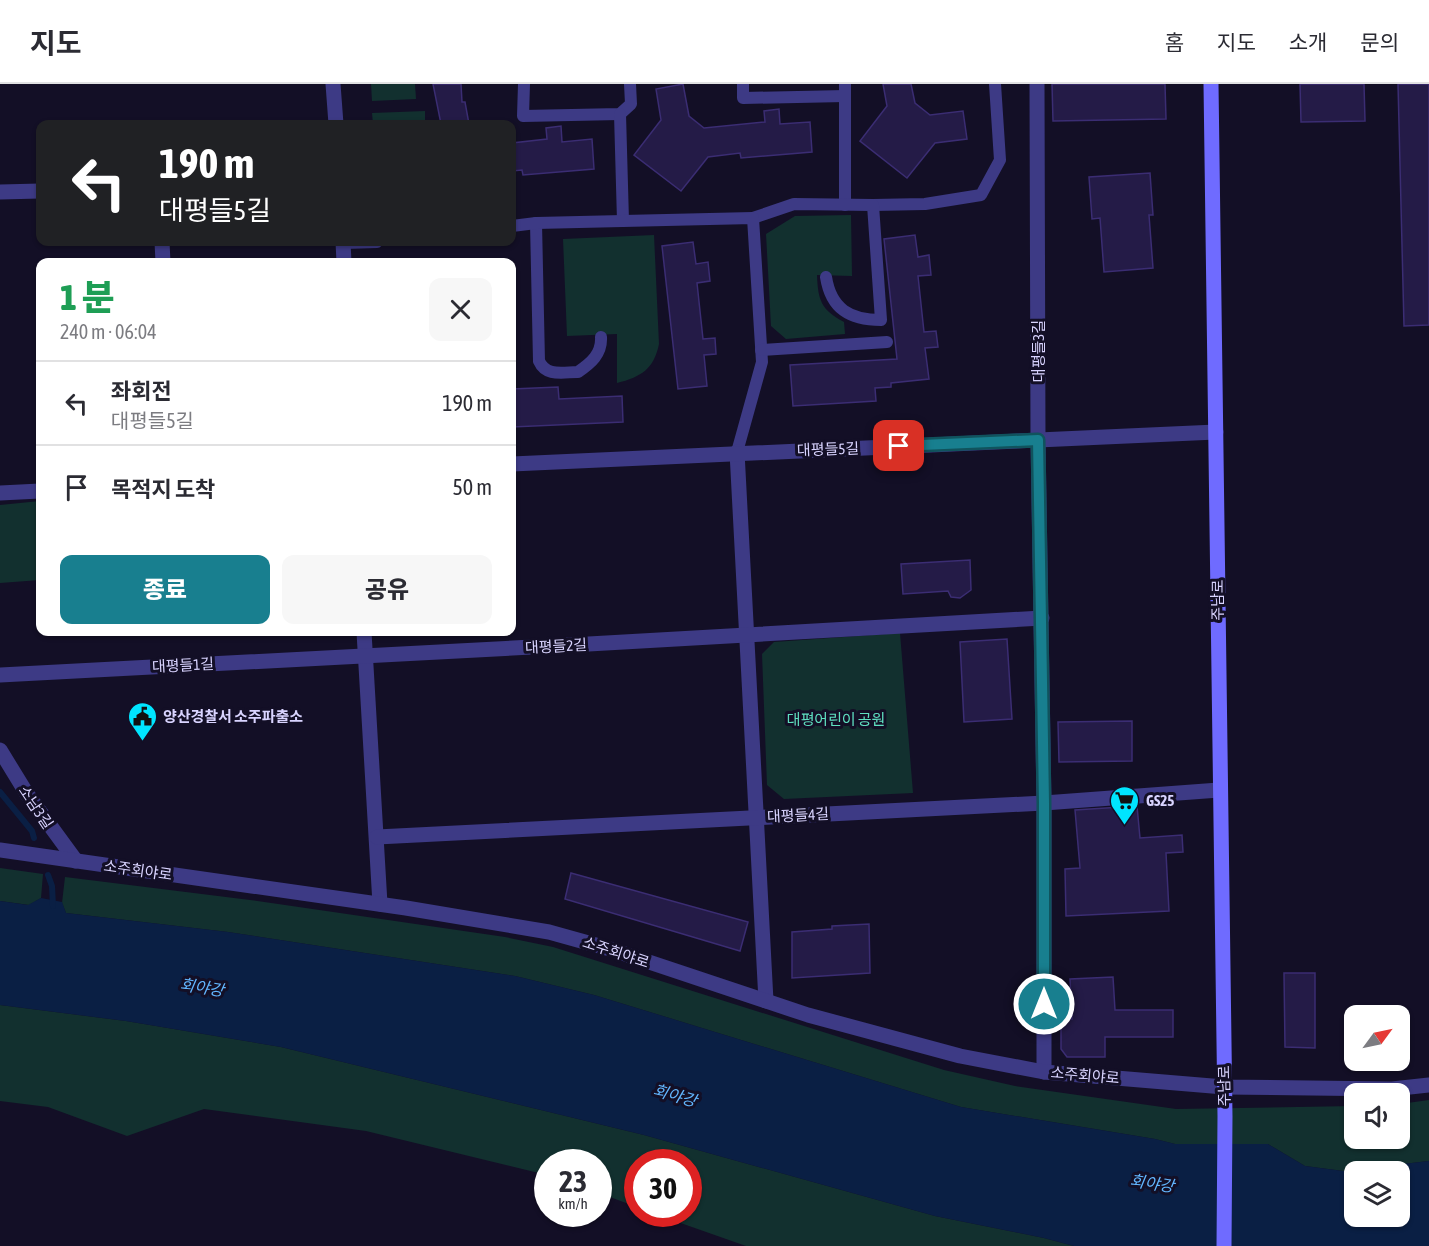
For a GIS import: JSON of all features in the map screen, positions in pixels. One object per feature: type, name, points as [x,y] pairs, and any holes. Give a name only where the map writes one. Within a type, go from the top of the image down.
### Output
[{"type":"main road","name":"주남로","points":[[1211,84],[1225,1116],[1224,1246]]},
{"type":"street","points":[[333,84],[336,120]]},
{"type":"street","name":"대평들3길","points":[[1037,84],[1038,440],[1044,803],[1044,1072]]},
{"type":"street","points":[[0,192],[36,191]]},
{"type":"street","name":"대평들5길","points":[[516,464],[1216,432]]},
{"type":"street","points":[[736,452],[766,1001]]},
{"type":"street","points":[[0,493],[36,491]]},
{"type":"street","points":[[746,637],[1042,618]]},
{"type":"street","points":[[364,636],[380,904]]},
{"type":"street","name":"대평들2길","points":[[366,654],[746,637]]},
{"type":"street","name":"대평들1길","points":[[0,675],[366,654]]},
{"type":"street","name":"소남3길","points":[[0,750],[27,794],[76,861]]},
{"type":"street","name":"대평들4길","points":[[377,837],[1044,803],[1219,790]]},
{"type":"street","name":"소주회야로","points":[[0,850],[380,904],[549,932],[610,949],[808,1015],[960,1056],[1044,1072],[1224,1087],[1392,1089],[1429,1085]]},
{"type":"lane","points":[[524,84],[524,116],[620,114],[631,104],[630,84]]},
{"type":"lane","points":[[743,84],[743,98],[845,90],[845,204]]},
{"type":"lane","points":[[516,226],[536,223],[753,219],[794,204],[926,204],[981,195],[999,160],[995,84]]},
{"type":"lane","points":[[620,114],[622,221]]},
{"type":"lane","points":[[826,277],[829,292],[836,303],[848,314],[866,320],[881,320],[873,205]]},
{"type":"lane","points":[[736,452],[762,362],[753,219]]},
{"type":"lane","points":[[536,223],[539,361],[542,368],[548,372],[578,372],[589,365],[596,356],[601,345],[601,337]]},
{"type":"lane","points":[[761,350],[887,342]]},
{"type":"green space","points":[[371,84],[415,84],[416,99],[372,101]]},
{"type":"green space","points":[[425,111],[425,120],[373,120],[372,113]]},
{"type":"green space","points":[[851,215],[852,276],[817,275],[818,291],[822,303],[830,313],[844,322],[845,334],[786,339],[771,326],[766,234],[795,216]]},
{"type":"green space","points":[[654,235],[659,344],[657,353],[650,366],[640,375],[617,383],[617,334],[567,336],[563,239]]},
{"type":"green space","points":[[36,501],[36,580],[0,583],[0,505]]},
{"type":"green space","name":"대평어린이 공원","points":[[900,633],[913,793],[784,799],[767,785],[762,654],[774,642]]},
{"type":"green space","points":[[0,868],[43,874],[41,898],[29,905],[0,901]]},
{"type":"green space","points":[[65,877],[250,900],[505,937],[553,947],[944,1070],[1015,1086],[1176,1109],[1344,1106],[1344,1149],[1410,1149],[1410,1103],[1429,1100],[1429,1161],[1410,1163],[1410,1161],[1344,1161],[1343,1171],[1305,1166],[1268,1144],[1175,1144],[961,1107],[594,995],[515,976],[228,932],[66,913],[62,903]]},
{"type":"green space","points":[[0,1005],[126,1021],[281,1047],[694,1149],[624,1149],[624,1202],[612,1198],[612,1149],[534,1149],[534,1172],[366,1131],[204,1109],[127,1136],[48,1107],[0,1101]]},
{"type":"green space","points":[[702,1151],[935,1216],[1074,1246],[746,1246],[692,1227],[702,1227]]},
{"type":"water","name":"회야강","points":[[41,898],[62,902],[66,913],[228,932],[515,976],[594,995],[961,1107],[1175,1144],[1268,1144],[1305,1166],[1344,1171],[1344,1227],[1410,1227],[1410,1163],[1429,1161],[1429,1246],[1074,1246],[935,1216],[702,1151],[702,1149],[694,1149],[281,1047],[126,1021],[0,1005],[0,901],[28,905]]},
{"type":"building","points":[[433,84],[461,84],[462,102],[465,102],[468,120],[440,120]]},
{"type":"building","points":[[683,84],[689,116],[704,128],[765,122],[764,111],[779,109],[780,124],[810,122],[812,152],[741,158],[740,153],[708,157],[681,191],[634,155],[661,120],[656,89]]},
{"type":"building","points":[[883,84],[911,84],[915,103],[930,115],[963,111],[967,139],[935,143],[907,178],[860,141],[887,106]]},
{"type":"building","points":[[1052,84],[1165,84],[1166,119],[1053,121]]},
{"type":"building","points":[[1300,84],[1364,84],[1365,121],[1301,122]]},
{"type":"building","points":[[1398,84],[1429,84],[1429,325],[1404,326]]},
{"type":"building","points":[[561,126],[562,142],[592,139],[594,169],[523,175],[522,170],[516,171],[516,143],[547,139],[546,128]]},
{"type":"building","points":[[1150,173],[1153,215],[1149,215],[1153,268],[1104,272],[1100,218],[1092,219],[1089,177]]},
{"type":"building","points":[[915,235],[918,257],[929,255],[931,275],[918,276],[924,332],[936,331],[938,347],[925,348],[929,379],[891,383],[891,387],[875,388],[876,401],[793,406],[790,365],[897,359],[884,239]]},
{"type":"building","points":[[693,242],[696,264],[708,262],[710,281],[697,283],[703,339],[715,338],[716,354],[704,355],[707,386],[678,389],[662,246]]},
{"type":"building","points":[[558,387],[559,399],[622,396],[623,422],[516,427],[516,389]]},
{"type":"building","points":[[970,560],[971,590],[960,598],[951,597],[948,591],[903,594],[901,564]]},
{"type":"building","points":[[1007,639],[1012,719],[964,722],[960,642]]},
{"type":"building","points":[[1132,721],[1132,761],[1059,762],[1058,722]]},
{"type":"building","points":[[1137,806],[1140,838],[1182,835],[1183,852],[1166,853],[1169,911],[1066,916],[1065,869],[1080,868],[1075,810]]},
{"type":"building","points":[[571,873],[748,922],[740,951],[565,899]]},
{"type":"building","points":[[869,924],[870,973],[792,978],[792,932],[832,929],[832,926]]},
{"type":"building","points":[[1284,973],[1315,973],[1315,1048],[1285,1047]]},
{"type":"building","points":[[1113,977],[1115,1010],[1173,1010],[1173,1037],[1105,1037],[1105,1057],[1067,1057],[1061,1049],[1061,1019],[1072,1019],[1070,979]]},
{"type":"waterway","points":[[0,792],[32,831],[34,838]]},
{"type":"waterway","points":[[48,875],[52,886],[53,906]]},
{"type":"place","name":"양산경찰서 소주파출소","points":[[142,742]]},
{"type":"place","name":"GS25","points":[[1125,826]]},
{"type":"route","points":[[899,446],[1038,440],[1044,803],[1044,1004]]}]
